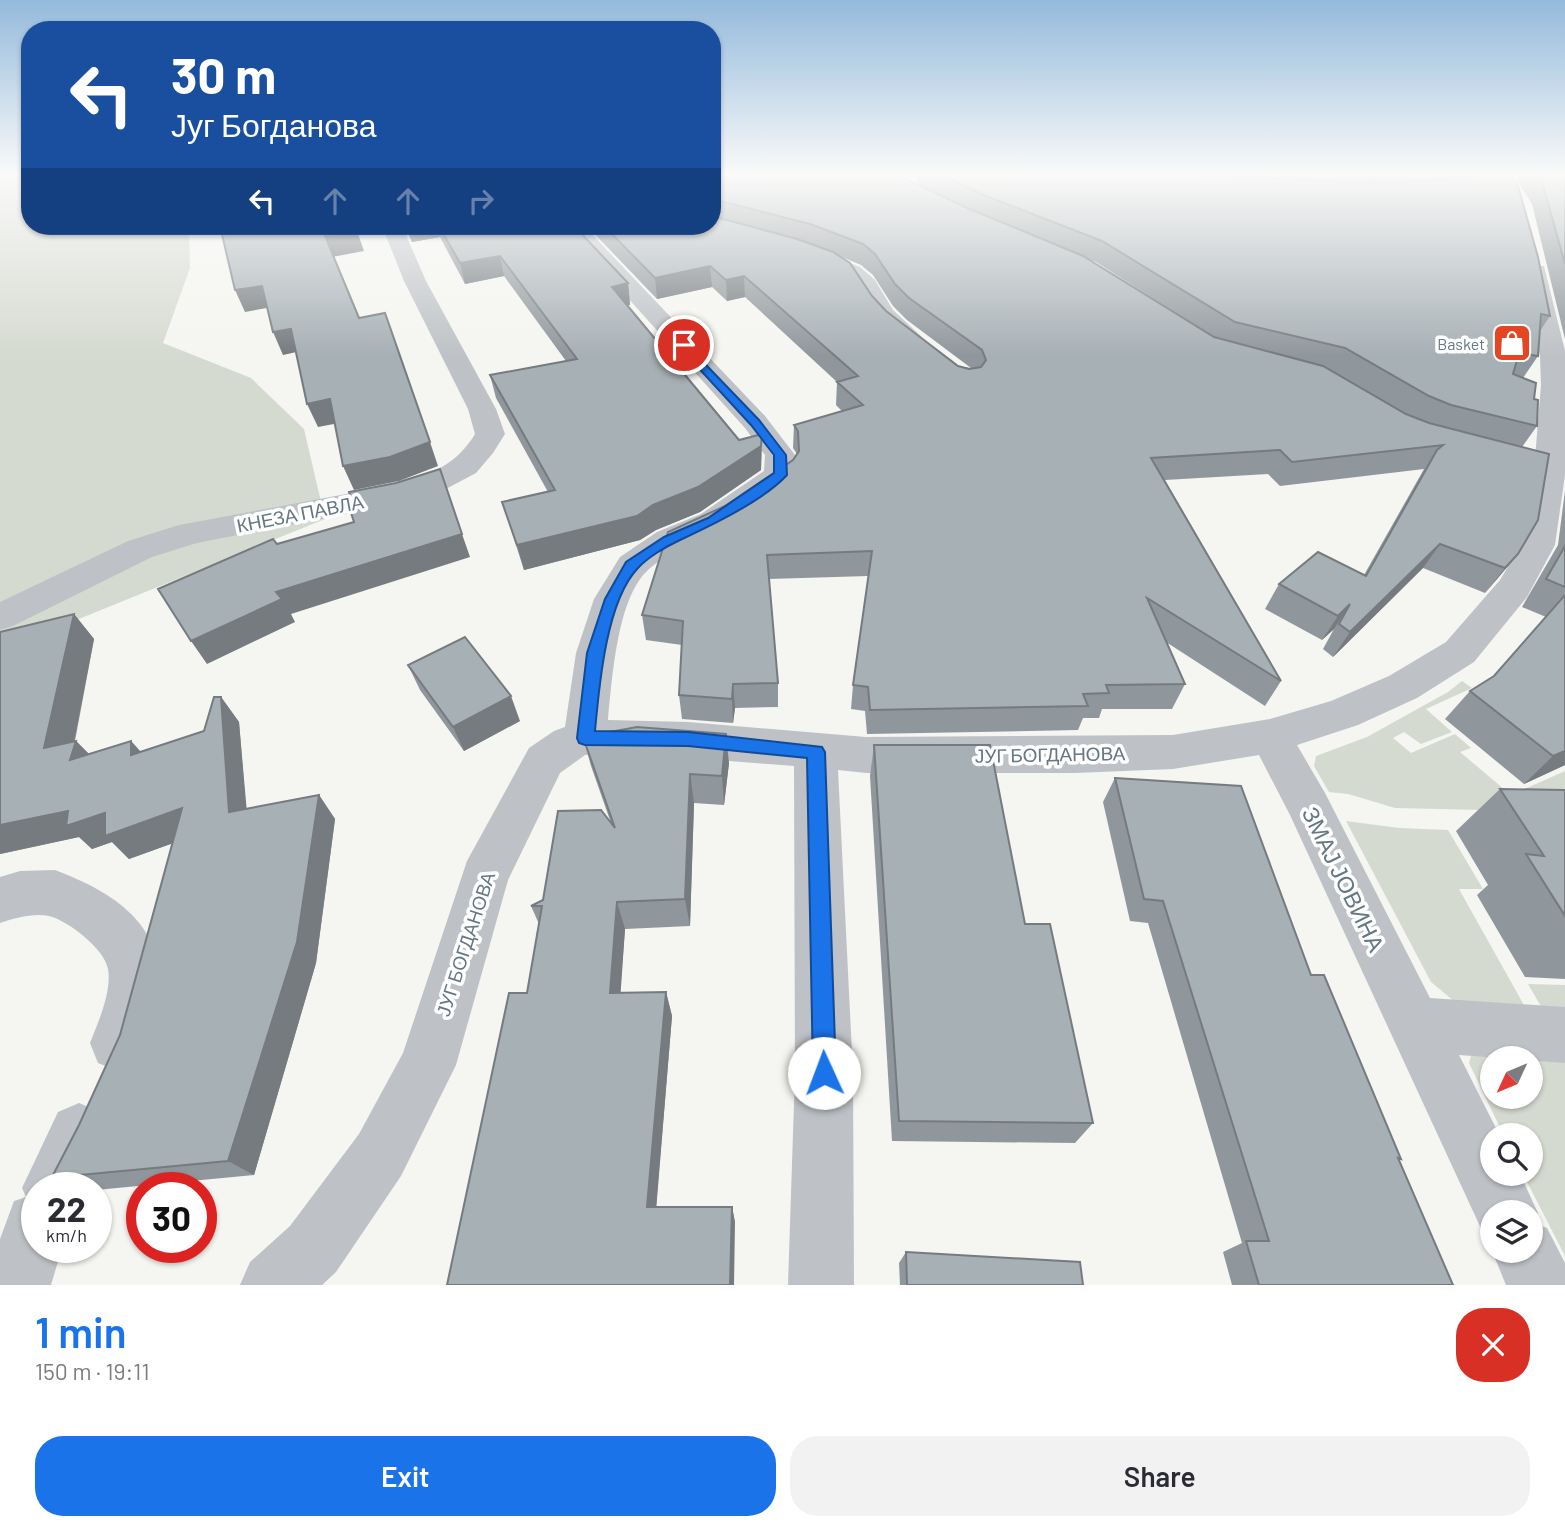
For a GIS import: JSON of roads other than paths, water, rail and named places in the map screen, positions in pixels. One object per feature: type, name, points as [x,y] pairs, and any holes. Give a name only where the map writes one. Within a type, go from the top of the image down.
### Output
[{"type":"street","name":"КНЕЗА ПАВЛА","points":[[0,617],[140,549],[191,533],[425,487],[458,471],[480,454],[490,434],[482,409],[415,281],[396,236]]},
{"type":"street","points":[[582,236],[755,422],[780,455],[780,475],[713,521],[669,540],[632,565],[612,599],[595,653],[585,738]]},
{"type":"street","points":[[794,250],[852,272],[867,285],[883,314],[901,332],[932,355]]},
{"type":"street","name":"ЈУГ БОГДАНОВА","points":[[273,1285],[313,1249],[380,1155],[428,1065],[464,938],[485,877],[544,761],[569,743],[585,738],[688,739],[866,755],[1172,752],[1270,736],[1343,714],[1404,687],[1460,652],[1514,588],[1538,545],[1539,468],[1554,373],[1531,252]]},
{"type":"street","name":"ЗМАЈ ЈОВИНА","points":[[1270,736],[1300,788],[1500,1200]]},
{"type":"street","points":[[816,752],[824,1073],[821,1285]]},
{"type":"street","points":[[0,900],[20,894],[55,893],[104,920],[124,942],[135,970],[129,1019],[60,1172]]},
{"type":"street","points":[[1414,1024],[1565,1034]]},
{"type":"street","points":[[18,1285],[25,1263]]},
{"type":"street","points":[[1530,1263],[1541,1285]]},
{"type":"place","name":"Basket","points":[[1512,343]]}]
